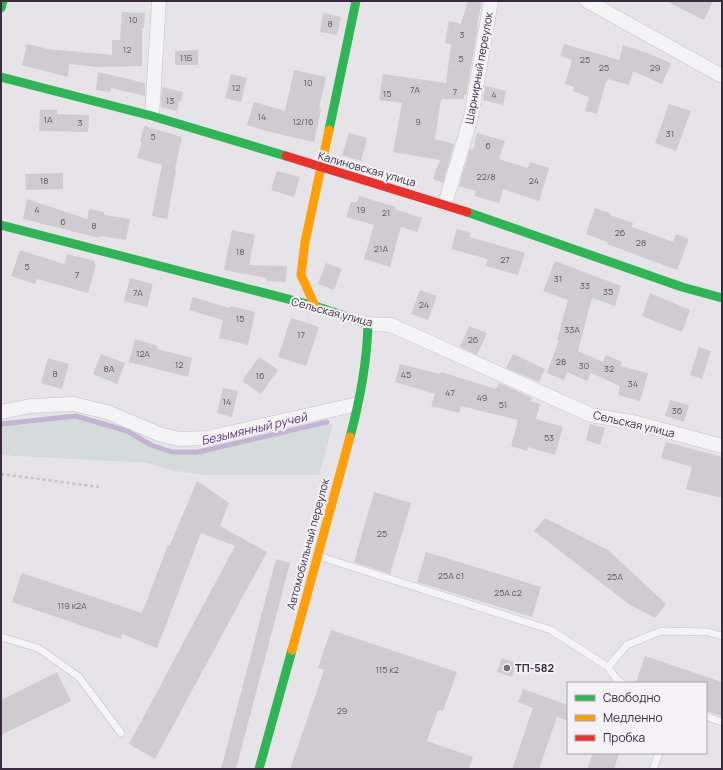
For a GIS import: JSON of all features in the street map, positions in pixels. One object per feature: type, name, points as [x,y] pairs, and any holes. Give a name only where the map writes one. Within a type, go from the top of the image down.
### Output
[{"type":"street","points":[[1,8],[3,1]]},
{"type":"street","points":[[152,116],[159,1]]},
{"type":"street","points":[[315,306],[301,275],[305,242],[322,168],[356,1]]},
{"type":"street","name":"Шарнирный переулок","points":[[445,204],[472,117],[490,1]]},
{"type":"street","points":[[587,1],[722,76]]},
{"type":"street","name":"Калиновская улица","points":[[1,77],[152,116],[445,204],[682,287],[722,298]]},
{"type":"street","name":"Сельская улица","points":[[1,225],[315,306],[368,324],[391,325],[591,415],[637,423],[722,446]]},
{"type":"street","name":"Автомобильный переулок","points":[[259,769],[358,404],[365,369],[368,343],[368,324]]},
{"type":"street","points":[[1,412],[30,406],[73,404],[108,412],[159,434],[179,439],[207,438],[358,404]]},
{"type":"lane","points":[[318,556],[550,630],[608,667],[620,682]]},
{"type":"lane","points":[[608,667],[627,645],[660,630],[708,632],[722,636]]},
{"type":"lane","points":[[1,637],[38,648],[79,677],[120,733]]},
{"type":"lane","points":[[707,716],[722,722]]},
{"type":"lane","points":[[653,769],[659,754]]},
{"type":"path","points":[[1,474],[99,487]]},
{"type":"shaded area","points":[[79,416],[122,429],[146,444],[168,452],[199,452],[333,424],[319,475],[206,475],[162,468],[148,463],[1,455],[1,426]]},
{"type":"building","points":[[468,1],[482,1],[466,95],[464,95],[464,99],[441,99],[435,139],[454,144],[443,183],[433,179],[440,160],[393,152],[402,103],[379,100],[383,74],[446,83],[451,44],[445,43],[449,21],[461,24]]},
{"type":"building","points":[[666,1],[713,1],[704,20]]},
{"type":"building","points":[[122,12],[145,13],[144,28],[142,28],[142,66],[98,67],[69,64],[68,77],[22,65],[27,44],[48,49],[112,55],[112,40],[120,40]]},
{"type":"building","points":[[323,13],[341,17],[337,35],[320,32]]},
{"type":"building","points":[[564,44],[619,60],[623,45],[671,63],[662,84],[633,71],[629,85],[608,79],[597,114],[585,111],[589,97],[573,91],[574,87],[565,84],[572,60],[560,56]]},
{"type":"building","points":[[198,50],[198,65],[175,65],[175,51]]},
{"type":"building","points":[[294,70],[326,77],[319,108],[321,109],[314,142],[247,125],[254,102],[285,111]]},
{"type":"building","points":[[98,72],[145,83],[145,96],[111,88],[110,92],[96,90]]},
{"type":"building","points":[[231,74],[247,78],[241,102],[225,98]]},
{"type":"building","points":[[485,86],[506,91],[503,105],[483,100]]},
{"type":"building","points":[[162,87],[183,92],[177,111],[161,107]]},
{"type":"building","points":[[669,104],[691,111],[676,151],[655,143]]},
{"type":"building","points":[[40,110],[57,110],[57,114],[89,115],[88,132],[39,131]]},
{"type":"building","points":[[144,126],[182,137],[167,219],[152,216],[162,165],[137,158],[142,142],[140,142]]},
{"type":"building","points":[[349,133],[367,138],[361,161],[342,155]]},
{"type":"building","points":[[477,133],[505,141],[499,159],[528,168],[530,162],[549,168],[539,201],[503,189],[499,203],[474,196],[476,191],[459,186],[470,149],[473,150]]},
{"type":"building","points":[[277,171],[300,177],[294,197],[271,190]]},
{"type":"building","points":[[63,173],[63,189],[26,190],[25,174]]},
{"type":"building","points":[[359,196],[396,207],[395,209],[422,218],[417,232],[401,227],[390,267],[364,259],[374,225],[346,217],[351,202],[357,202]]},
{"type":"building","points":[[27,199],[87,219],[89,209],[104,212],[104,215],[130,219],[126,240],[100,236],[99,238],[23,219]]},
{"type":"building","points":[[595,208],[633,223],[632,227],[673,242],[676,234],[689,239],[677,270],[607,244],[608,242],[586,234]]},
{"type":"building","points":[[457,229],[471,233],[470,237],[525,253],[518,275],[486,266],[488,259],[451,249]]},
{"type":"building","points":[[232,230],[255,235],[249,265],[287,266],[286,282],[266,281],[266,278],[224,270]]},
{"type":"building","points":[[20,250],[64,264],[67,254],[95,261],[94,264],[96,265],[88,293],[37,279],[35,284],[11,276]]},
{"type":"building","points":[[555,261],[621,286],[615,306],[592,298],[578,351],[603,362],[606,355],[622,362],[620,366],[648,373],[640,401],[618,395],[620,386],[591,373],[587,381],[567,372],[564,380],[547,373],[559,340],[557,340],[568,300],[543,291]]},
{"type":"building","points":[[326,263],[342,269],[334,290],[318,284]]},
{"type":"building","points":[[130,278],[153,284],[147,307],[124,301]]},
{"type":"building","points":[[420,290],[437,296],[428,320],[411,314]]},
{"type":"building","points":[[650,293],[690,310],[682,332],[642,316]]},
{"type":"building","points":[[193,297],[229,308],[230,306],[255,312],[248,345],[219,338],[223,320],[189,310]]},
{"type":"building","points":[[291,318],[319,327],[306,366],[278,357]]},
{"type":"building","points":[[469,326],[487,333],[477,355],[460,347]]},
{"type":"building","points":[[135,339],[158,346],[157,349],[192,358],[188,377],[129,362]]},
{"type":"building","points":[[699,347],[711,351],[702,379],[690,375]]},
{"type":"building","points":[[101,354],[125,363],[117,384],[93,374]]},
{"type":"building","points":[[513,354],[545,369],[539,382],[506,368]]},
{"type":"building","points":[[259,357],[278,370],[261,394],[242,381]]},
{"type":"building","points":[[48,358],[69,364],[62,389],[41,383]]},
{"type":"building","points":[[400,364],[440,374],[441,372],[496,389],[499,383],[532,398],[530,401],[540,404],[536,419],[563,427],[555,455],[528,447],[527,451],[511,446],[518,420],[461,406],[459,413],[431,406],[435,394],[395,382]]},
{"type":"building","points":[[223,388],[238,391],[232,417],[217,413]]},
{"type":"building","points":[[670,400],[689,405],[684,422],[665,416]]},
{"type":"building","points":[[590,424],[605,428],[600,445],[586,440]]},
{"type":"building","points":[[666,442],[722,457],[722,498],[686,489],[692,467],[661,458]]},
{"type":"building","points":[[197,481],[229,503],[220,526],[267,552],[155,759],[129,744],[235,546],[201,533],[157,648],[122,634],[121,639],[12,602],[22,573],[142,613],[168,545],[170,545]]},
{"type":"building","points":[[374,492],[411,503],[390,574],[354,562]]},
{"type":"building","points":[[545,518],[608,550],[666,604],[655,618],[630,605],[534,531]]},
{"type":"building","points":[[426,552],[541,587],[532,617],[417,582]]},
{"type":"building","points":[[276,559],[290,563],[236,769],[221,769]]},
{"type":"building","points":[[331,630],[457,672],[443,711],[438,710],[427,741],[473,757],[469,769],[290,769],[324,670],[318,668]]},
{"type":"building","points":[[645,656],[722,682],[722,716],[707,711],[707,682],[636,682]]},
{"type":"building","name":"ТП-582","points":[[502,658],[516,663],[512,677],[497,672]]},
{"type":"building","points":[[57,672],[71,701],[1,735],[1,700]]},
{"type":"building","points":[[523,689],[567,705],[567,721],[557,717],[539,769],[512,769],[533,708],[518,702]]},
{"type":"building","points":[[593,754],[619,754],[614,769],[587,769]]},
{"type":"waterway","name":"Безымянный ручей","points":[[1,424],[76,416],[127,431],[151,445],[172,452],[198,452],[327,422]]},
{"type":"traffic: fast","points":[[1,8],[3,1]]},
{"type":"traffic: fast","points":[[329,130],[356,1]]},
{"type":"traffic: fast","points":[[1,77],[152,116],[286,156]]},
{"type":"traffic: fast","points":[[467,212],[682,287],[722,298]]},
{"type":"traffic: fast","points":[[1,225],[315,306],[368,324],[362,381],[350,437]]},
{"type":"traffic: fast","points":[[259,769],[292,650]]},
{"type":"traffic: slow","points":[[315,306],[301,275],[305,242],[329,130]]},
{"type":"traffic: slow","points":[[292,650],[350,437]]},
{"type":"traffic: jam","points":[[286,156],[467,212]]},
{"type":"place","name":"ТП-582","points":[[507,668]]}]
